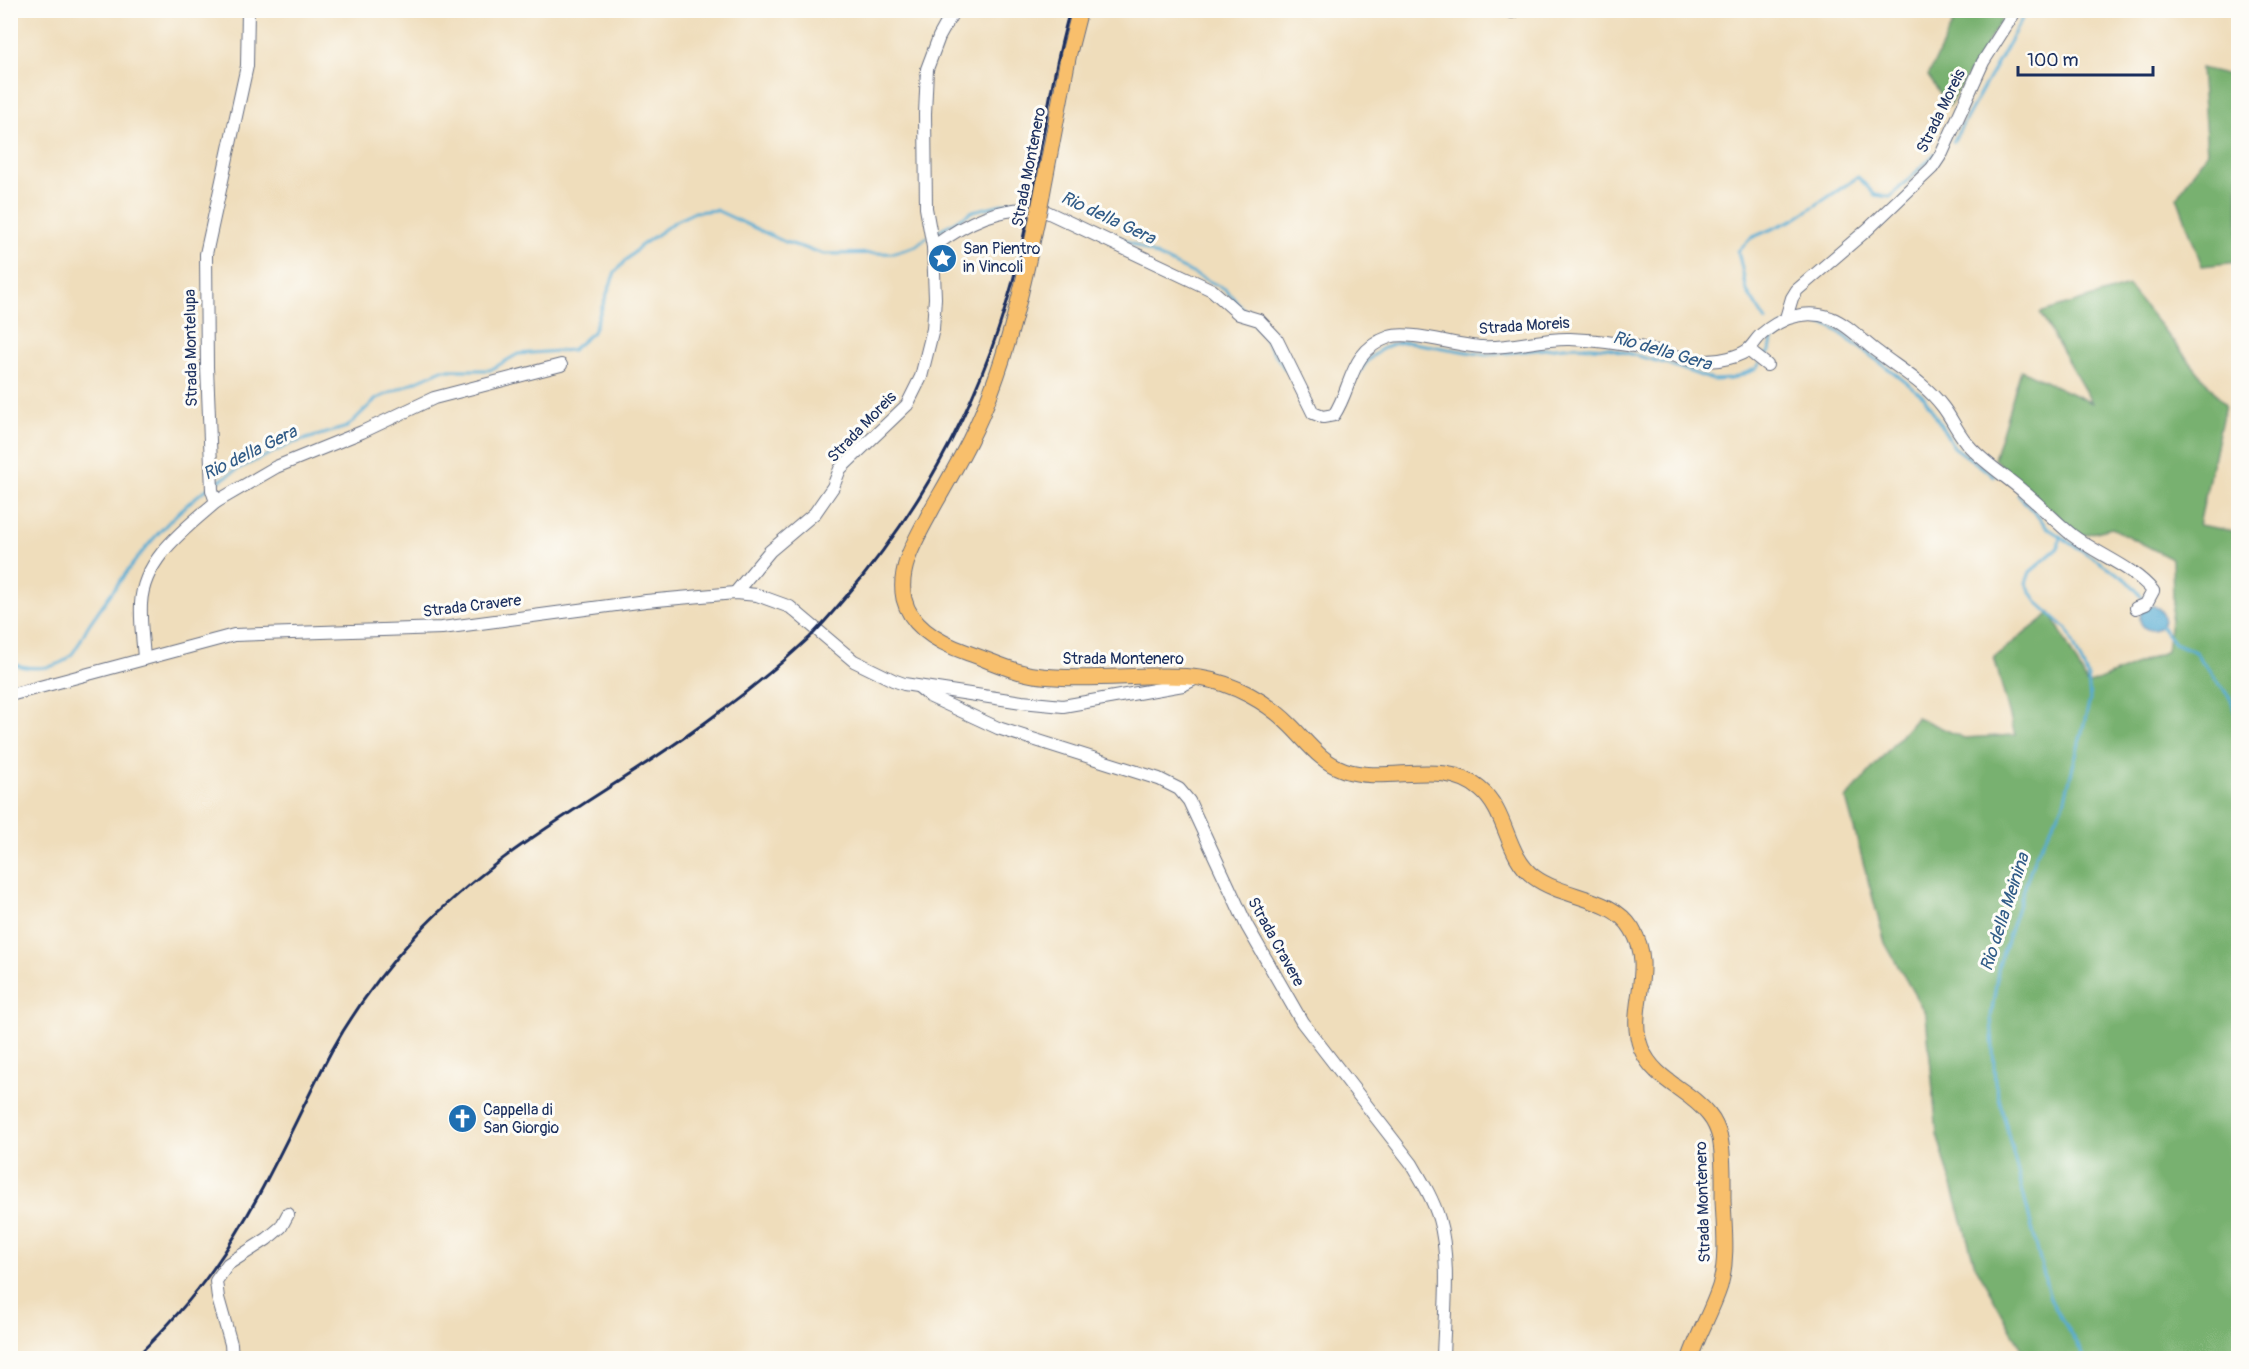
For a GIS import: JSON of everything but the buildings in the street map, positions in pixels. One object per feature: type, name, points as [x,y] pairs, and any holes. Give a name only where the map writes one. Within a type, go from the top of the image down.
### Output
[{"type":"main road","name":"Strada Montenero","points":[[1080,10],[1069,52],[1022,293],[1006,344],[971,438],[911,552],[903,581],[905,602],[913,618],[945,645],[1029,674],[1055,677],[1199,677],[1227,685],[1254,697],[1288,722],[1320,757],[1345,770],[1358,774],[1438,774],[1467,780],[1480,789],[1492,802],[1514,852],[1529,873],[1558,890],[1610,909],[1626,920],[1635,933],[1644,967],[1637,1016],[1637,1029],[1643,1053],[1663,1078],[1701,1106],[1710,1116],[1720,1138],[1725,1260],[1716,1297],[1690,1359]]},
{"type":"street","name":"Strada Montelupa","points":[[214,496],[207,367],[206,254],[247,66],[248,10]]},
{"type":"street","name":"Strada Moreis","points":[[931,239],[995,213],[1019,208],[1045,211],[1212,290],[1250,318],[1264,324],[1276,338],[1313,413],[1323,417],[1334,415],[1341,403],[1350,373],[1361,357],[1376,343],[1391,336],[1408,335],[1485,348],[1569,339],[1631,346],[1706,361],[1758,357],[1761,335],[1786,318],[1797,290],[1868,229],[1932,168],[1942,153],[1983,62],[2016,10]]},
{"type":"street","name":"Strada Moreis","points":[[735,593],[770,551],[815,513],[833,486],[840,469],[907,405],[916,390],[933,329],[935,298],[931,239],[926,208],[927,69],[939,37],[951,15]]},
{"type":"street","points":[[1786,318],[1817,315],[1831,318],[1909,373],[1942,406],[1969,447],[1989,465],[2087,547],[2144,581],[2153,591],[2146,604],[2136,608]]},
{"type":"street","points":[[144,659],[141,624],[144,587],[153,567],[174,538],[214,496],[434,398],[561,365]]},
{"type":"street","name":"Strada Cravere","points":[[10,695],[234,635],[442,628],[735,593],[757,595],[790,608],[854,661],[893,680],[918,686],[1063,706],[1183,685],[1199,677]]},
{"type":"street","name":"Strada Cravere","points":[[918,686],[931,697],[998,728],[1159,779],[1179,789],[1190,801],[1247,926],[1302,1022],[1412,1164],[1439,1217],[1445,1247],[1443,1359]]},
{"type":"street","points":[[232,1359],[231,1344],[218,1298],[216,1281],[228,1264],[267,1239],[280,1227],[288,1214]]},
{"type":"green space","points":[[1959,10],[2007,11],[1949,106],[1928,76]]},
{"type":"green space","points":[[2201,68],[2238,77],[2238,262],[2202,266],[2177,197],[2207,152]]},
{"type":"green space","points":[[2128,286],[2225,405],[2199,525],[2238,532],[2238,1358],[2027,1358],[1975,1265],[1937,1134],[1926,1015],[1885,943],[1846,799],[1917,717],[1964,738],[2015,735],[1994,657],[2051,613],[2088,685],[2167,651],[2173,601],[2172,559],[2112,528],[2080,536],[1994,459],[2021,370],[2092,403],[2040,313]]},
{"type":"water","points":[[2152,606],[2161,609],[2164,618],[2161,627],[2152,630],[2143,627],[2140,618],[2143,609]]},
{"type":"waterway","points":[[1953,142],[2027,10]]},
{"type":"waterway","points":[[1766,321],[1747,291],[1738,251],[1751,238],[1795,219],[1858,177],[1875,195],[1890,197],[1935,154]]},
{"type":"waterway","name":"Rio della Gera","points":[[933,234],[973,211],[1015,201],[1036,203]]},
{"type":"waterway","name":"Rio della Gera","points":[[1045,204],[1078,217],[1225,289],[1244,310]]},
{"type":"waterway","name":"Rio della Gera","points":[[216,483],[238,469],[293,443],[347,427],[376,399],[442,370],[490,370],[518,354],[572,350],[593,332],[615,272],[639,247],[676,221],[695,212],[716,210],[785,242],[824,254],[893,253],[916,246],[927,237]]},
{"type":"waterway","name":"Rio della Gera","points":[[1764,357],[1770,351],[1773,334],[1784,326],[1811,322],[1830,326],[1924,397],[1954,447],[1994,476]]},
{"type":"waterway","name":"Rio della Gera","points":[[1254,323],[1285,369]]},
{"type":"waterway","name":"Rio della Gera","points":[[1359,373],[1378,351],[1406,342],[1486,355],[1575,346],[1608,348],[1668,364],[1713,380],[1731,379],[1756,369],[1760,363]]},
{"type":"waterway","name":"Rio della Gera","points":[[10,663],[42,668],[65,660],[74,652],[90,623],[144,550],[175,516],[208,488]]},
{"type":"waterway","points":[[2018,495],[2049,529],[2127,580],[2144,599]]},
{"type":"waterway","name":"Rio della Meinina","points":[[2060,536],[2058,548],[2030,572],[2026,583],[2037,602],[2067,629],[2088,677],[2090,700],[2063,806],[2035,856],[1999,964],[1991,1017],[1995,1082],[2050,1299],[2085,1358]]},
{"type":"waterway","points":[[2160,625],[2174,643],[2195,652],[2230,698],[2238,719]]},
{"type":"railway","points":[[135,1358],[186,1305],[230,1243],[261,1190],[349,1021],[392,962],[416,935],[450,902],[523,844],[680,741],[777,667],[832,614],[902,523],[951,440],[990,353],[1018,261],[1055,73],[1070,10]]},
{"type":"place","name":"San Pientro in Vincoli","points":[[942,258]]},
{"type":"place","name":"Cappella di San Giorgio","points":[[462,1119]]}]
